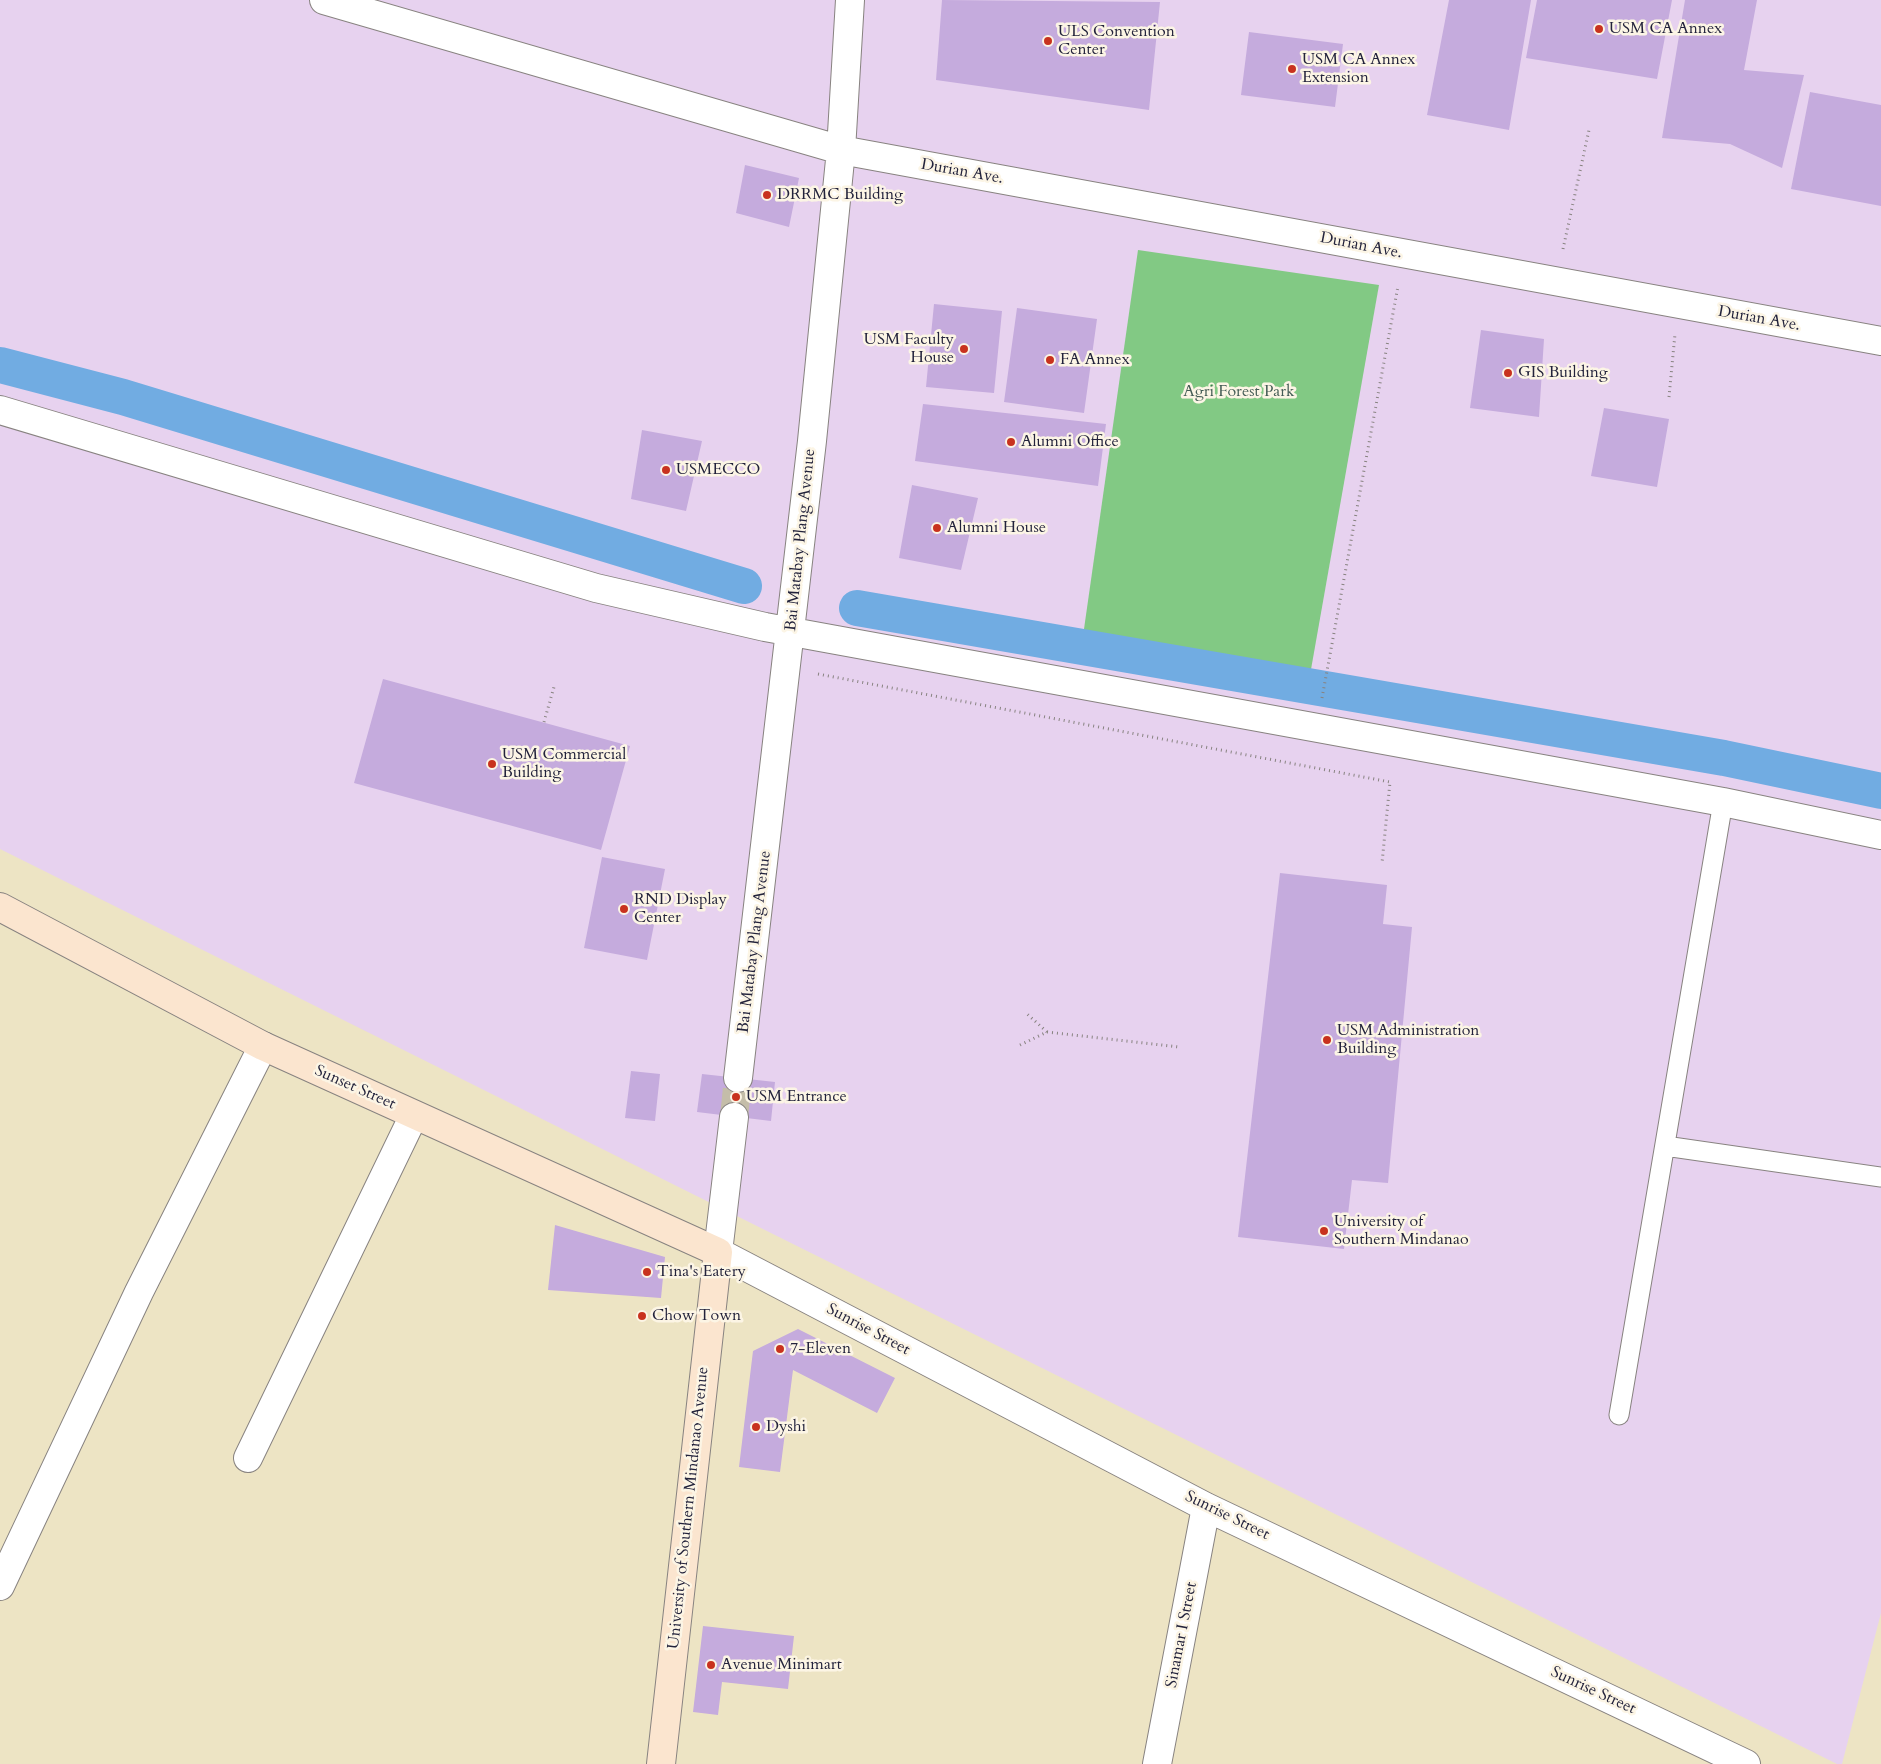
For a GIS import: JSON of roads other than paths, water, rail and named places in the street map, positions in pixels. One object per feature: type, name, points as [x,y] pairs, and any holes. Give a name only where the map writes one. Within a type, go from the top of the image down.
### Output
[{"type":"street","name":"Durian Ave.","points":[[324,0],[841,150],[1881,341]]},
{"type":"street","name":"Bai Matabay Plang Avenue","points":[[738,1078],[791,633],[841,150],[850,0]]},
{"type":"street","points":[[0,410],[587,585],[791,633],[1723,802],[1881,835]]},
{"type":"street","name":"Sunset Street","points":[[0,907],[263,1046],[718,1252]]},
{"type":"street","points":[[0,1586],[139,1292],[263,1046]]},
{"type":"street","points":[[248,1458],[414,1115]]},
{"type":"street","points":[[718,1252],[734,1117]]},
{"type":"street","name":"Sunrise Street","points":[[718,1252],[1206,1507],[1717,1758],[1746,1764]]},
{"type":"street","name":"University of Southern Mindanao Avenue","points":[[661,1764],[718,1252]]},
{"type":"street","name":"Sinamar I Street","points":[[1158,1764],[1206,1507]]},
{"type":"lane","points":[[1619,1415],[1723,802]]},
{"type":"lane","points":[[1664,1146],[1881,1177]]},
{"type":"waterway","points":[[0,365],[123,397],[744,586]]},
{"type":"waterway","points":[[857,608],[1724,758],[1881,791]]},
{"type":"tunnel","points":[[734,1117],[738,1078]]},
{"type":"place","name":"USM CA Annex","points":[[1599,29]]},
{"type":"place","name":"ULS Convention Center","points":[[1048,41]]},
{"type":"place","name":"USM CA Annex Extension","points":[[1292,69]]},
{"type":"place","name":"DRRMC Building","points":[[767,195]]},
{"type":"place","name":"USM Faculty House","points":[[964,349]]},
{"type":"place","name":"FA Annex","points":[[1050,360]]},
{"type":"place","name":"GIS Building","points":[[1508,373]]},
{"type":"place","name":"Alumni Office","points":[[1011,442]]},
{"type":"place","name":"USMECCO","points":[[666,470]]},
{"type":"place","name":"Alumni House","points":[[937,528]]},
{"type":"place","name":"USM Commercial Building","points":[[492,764]]},
{"type":"place","name":"RND Display Center","points":[[624,909]]},
{"type":"place","name":"USM Administration Building","points":[[1327,1040]]},
{"type":"place","name":"USM Entrance","points":[[736,1097]]},
{"type":"place","name":"University of Southern Mindanao","points":[[1324,1231]]},
{"type":"place","name":"Tina's Eatery","points":[[647,1272]]},
{"type":"place","name":"Chow Town","points":[[642,1316]]},
{"type":"place","name":"7-Eleven","points":[[780,1349]]},
{"type":"place","name":"Dyshi","points":[[756,1427]]},
{"type":"place","name":"Avenue Minimart","points":[[711,1665]]},
{"type":"park label","name":"Agri Forest Park","points":[[1239,392]]}]
